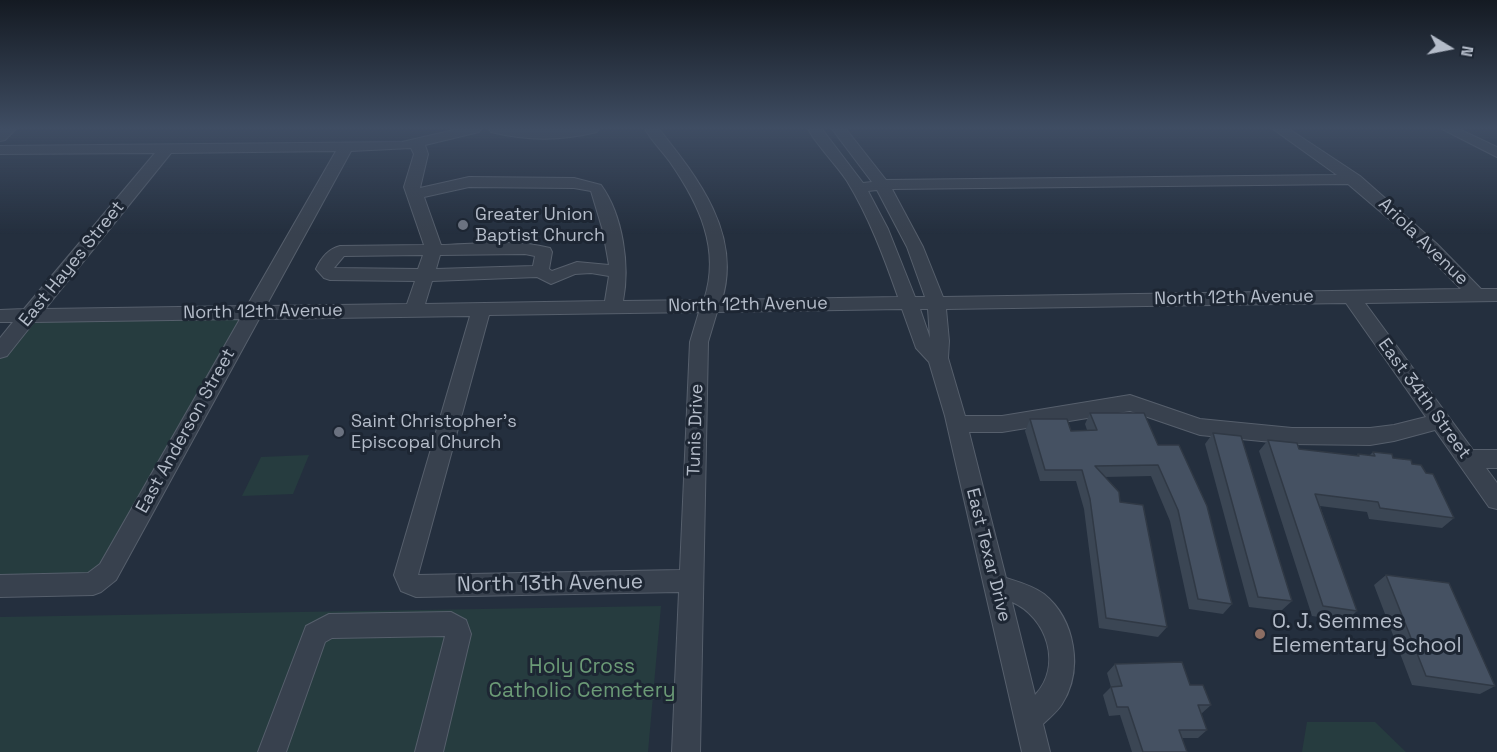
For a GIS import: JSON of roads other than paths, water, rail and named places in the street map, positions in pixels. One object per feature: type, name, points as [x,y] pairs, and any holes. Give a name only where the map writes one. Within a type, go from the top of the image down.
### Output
[{"type":"street","name":"East Hayes Street","points":[[0,351],[154,164]]},
{"type":"street","name":"East Anderson Street","points":[[0,586],[93,584],[108,572],[333,164]]},
{"type":"street","points":[[414,310],[433,250],[431,236],[412,187],[418,164]]},
{"type":"street","name":"Tunis Drive","points":[[681,164],[694,187],[715,236],[719,254],[719,273],[699,342],[686,752]]},
{"type":"street","points":[[841,164],[858,188],[887,245],[925,348],[939,358]]},
{"type":"street","points":[[866,164],[882,185],[915,247],[936,303],[940,341],[939,358]]},
{"type":"street","name":"Ariola Avenue","points":[[1333,164],[1355,179],[1427,242],[1476,295]]},
{"type":"street","points":[[858,188],[882,185],[1355,179]]},
{"type":"street","points":[[415,194],[469,182],[582,184],[596,188],[602,198],[617,250],[618,273],[614,307]]},
{"type":"street","points":[[540,271],[545,254],[542,250],[340,251],[328,261],[325,269],[330,274],[426,275],[540,271],[550,278],[585,268],[603,268],[618,273]]},
{"type":"street","name":"North 12th Avenue","points":[[0,316],[1497,295]]},
{"type":"street","name":"East 34th Street","points":[[1351,297],[1497,501]]},
{"type":"street","name":"North 13th Avenue","points":[[481,310],[416,537],[406,575],[409,583],[416,586],[691,581]]},
{"type":"street","name":"East Texar Drive","points":[[939,358],[1036,752]]},
{"type":"street","points":[[957,424],[1002,424],[1130,403],[1144,406],[1193,426],[1305,439],[1395,434],[1422,428],[1439,420]]},
{"type":"street","points":[[1467,459],[1497,459]]},
{"type":"street","points":[[996,585],[1033,600],[1045,610],[1056,630],[1061,649],[1062,666],[1055,691],[1028,719]]},
{"type":"street","points":[[272,752],[315,634],[321,628],[451,624],[457,628],[458,634],[429,752]]},
{"type":"place","name":"Greater Union Baptist Church","points":[[463,225]]},
{"type":"place","name":"Saint Christopher's Episcopal Church","points":[[339,432]]},
{"type":"place","name":"O. J. Semmes Elementary School","points":[[1260,634]]},
{"type":"park label","name":"Holy Cross Catholic Cemetery","points":[[582,679]]}]
